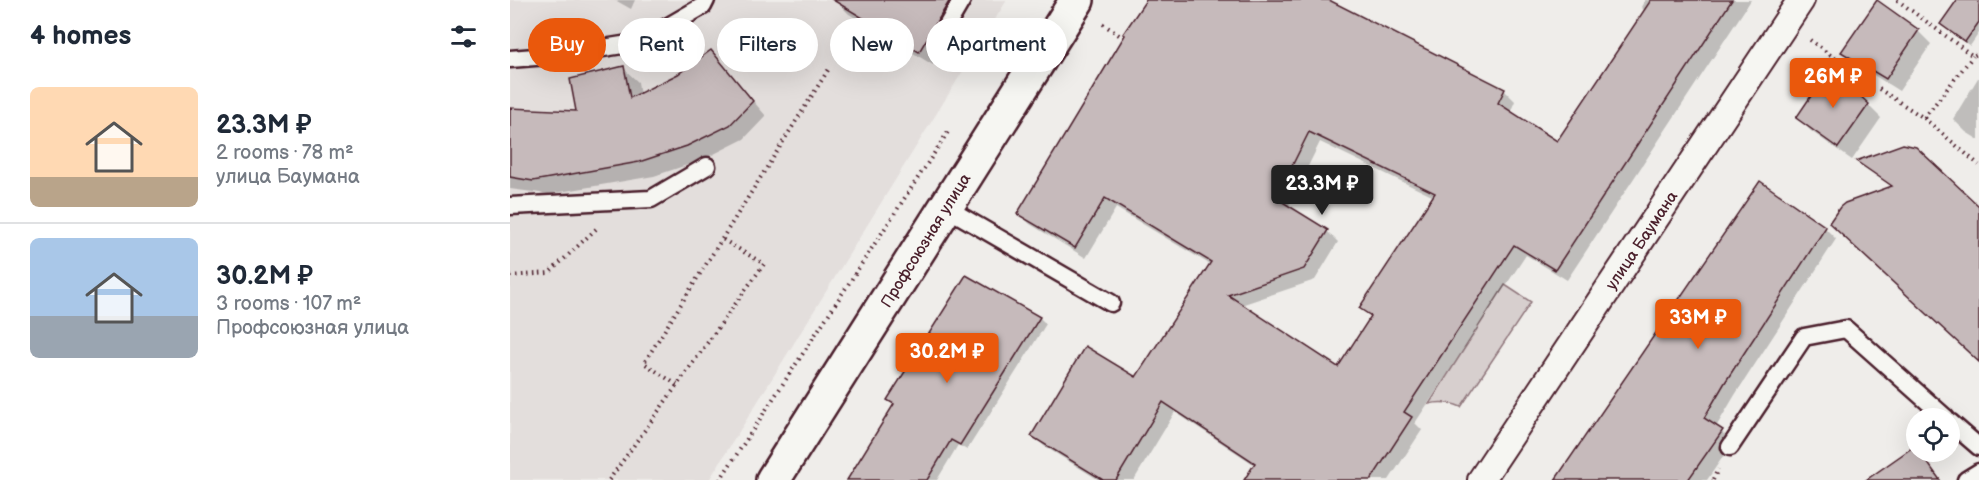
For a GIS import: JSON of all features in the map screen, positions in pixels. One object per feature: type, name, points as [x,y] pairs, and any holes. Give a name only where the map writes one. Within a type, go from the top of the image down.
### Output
[{"type":"street","name":"улица Баумана","points":[[1480,480],[1801,0]]},
{"type":"street","name":"Профсоюзная улица","points":[[778,478],[945,207],[1087,10]]},
{"type":"lane","points":[[510,59],[560,55],[641,42],[703,6],[706,0]]},
{"type":"lane","points":[[951,18],[962,0]]},
{"type":"lane","points":[[510,206],[651,199],[707,166]]},
{"type":"lane","points":[[945,207],[1111,303]]},
{"type":"lane","points":[[1730,447],[1804,337],[1846,329],[1935,408]]},
{"type":"lane","points":[[1960,431],[1979,447]]},
{"type":"lane","points":[[1966,480],[1979,472]]},
{"type":"path","points":[[1897,0],[1973,56]]},
{"type":"path","points":[[1087,10],[1122,37]]},
{"type":"path","points":[[1924,118],[1973,56],[1979,53]]},
{"type":"path","points":[[677,385],[644,363],[830,67]]},
{"type":"path","points":[[1879,89],[1924,118],[1979,165]]},
{"type":"path","points":[[720,480],[949,130]]},
{"type":"path","points":[[510,276],[549,273],[628,200]]},
{"type":"path","points":[[609,480],[764,264],[722,239]]},
{"type":"shaded area","points":[[510,0],[1007,0],[996,18],[926,18],[926,72],[962,72],[709,480],[510,480]]},
{"type":"shaded area","points":[[1505,285],[1531,302],[1461,407],[1445,402],[1429,404]]},
{"type":"building","points":[[833,0],[950,0],[939,18],[926,18],[926,40],[919,52],[914,49],[914,18],[863,18]]},
{"type":"building","points":[[1146,0],[1329,0],[1505,89],[1498,103],[1557,141],[1651,0],[1732,0],[1555,270],[1514,245],[1404,412],[1412,417],[1371,480],[1244,480],[1255,463],[1163,402],[1116,480],[1103,480],[1031,436],[1085,346],[1136,377],[1211,262],[1105,198],[1075,248],[1017,214],[1125,35],[1123,34]],"holes":[[[1309,132],[1435,193],[1359,308],[1371,316],[1338,367],[1228,295],[1304,269],[1328,230],[1276,198]]]},
{"type":"building","points":[[1877,0],[1919,30],[1886,79],[1841,52]]},
{"type":"building","points":[[1957,0],[1979,0],[1979,22],[1965,42],[1940,24]]},
{"type":"building","points":[[711,50],[717,57],[717,72],[729,72],[753,101],[730,125],[687,146],[639,162],[533,181],[510,177],[510,108],[576,111],[570,79],[618,67],[618,72],[625,72],[630,98],[681,72],[705,72],[705,54]]},
{"type":"building","points":[[1830,68],[1869,104],[1838,148],[1796,118]]},
{"type":"building","points":[[1903,144],[1916,147],[1979,206],[1979,362],[1829,223],[1845,203],[1892,186],[1856,161]]},
{"type":"building","points":[[1760,181],[1826,227],[1704,418],[1723,430],[1688,480],[1555,480]]},
{"type":"building","points":[[966,275],[1040,317],[960,445],[951,440],[927,480],[847,480],[894,404],[887,400]]},
{"type":"building","points":[[1906,452],[1906,462],[1927,462],[1940,480],[1866,480]]}]
